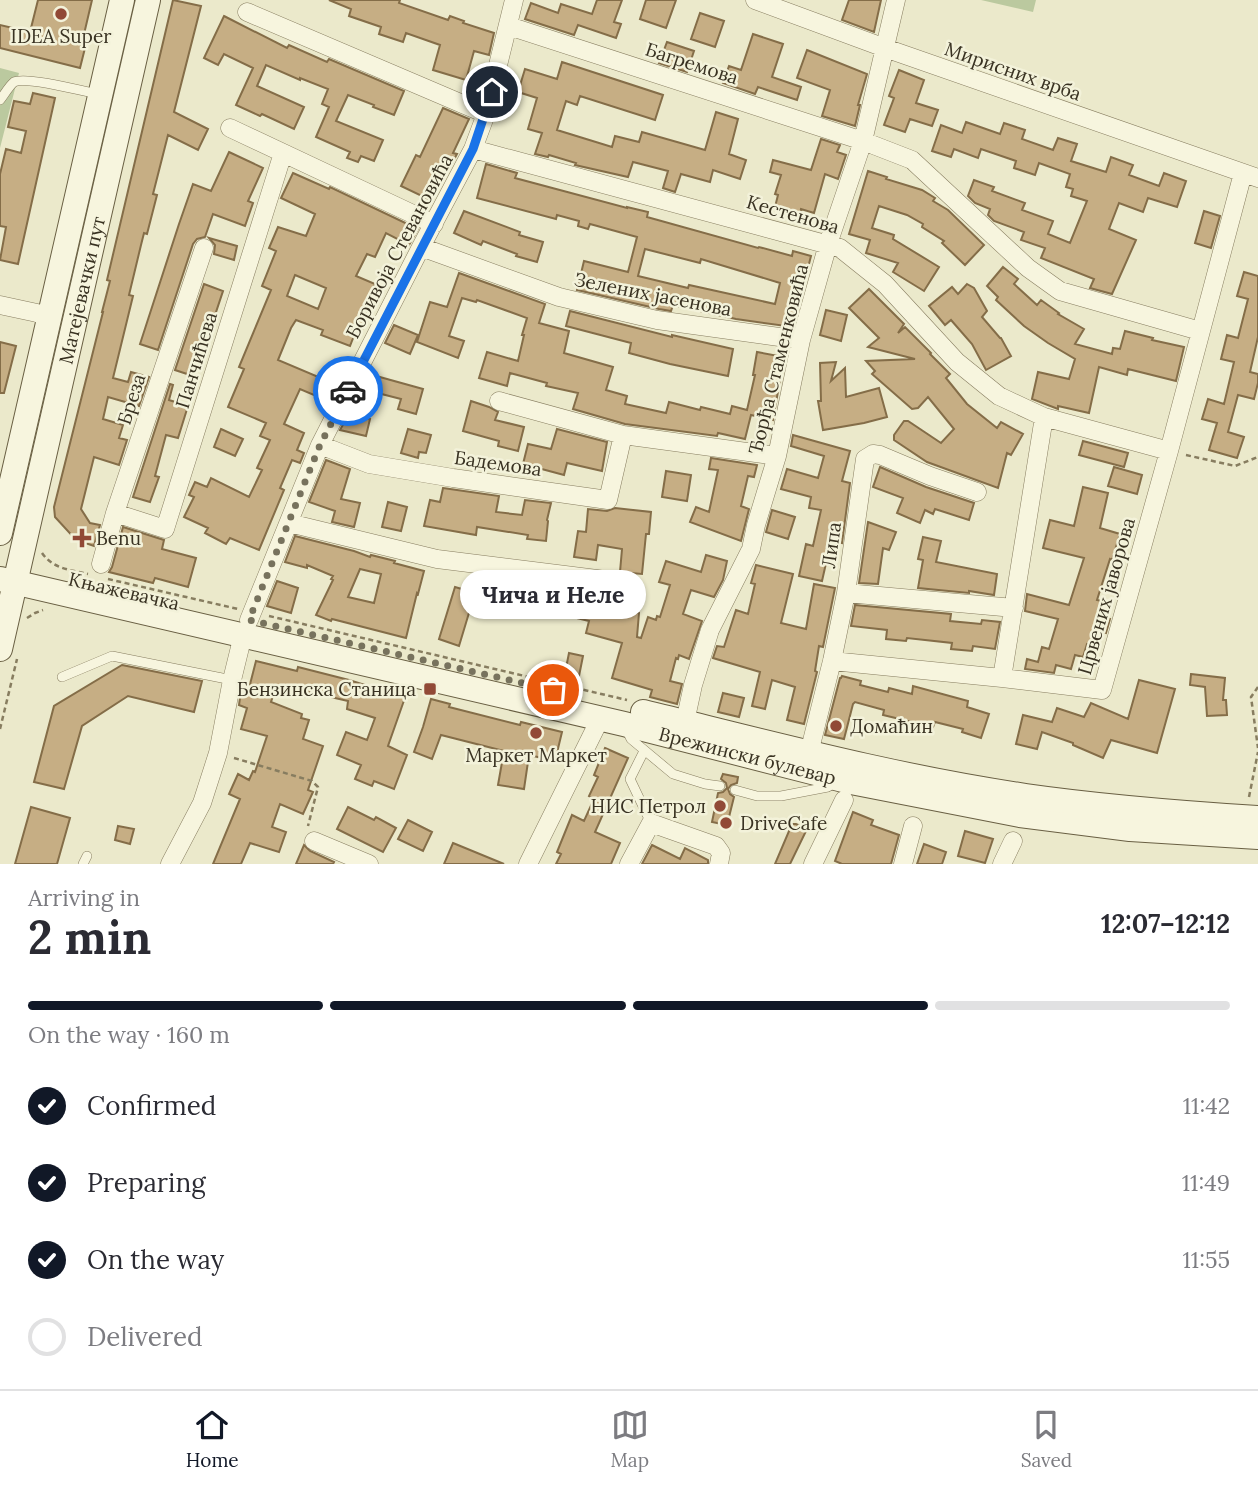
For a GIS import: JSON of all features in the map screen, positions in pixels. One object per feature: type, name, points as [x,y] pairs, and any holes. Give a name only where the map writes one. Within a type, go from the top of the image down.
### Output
[{"type":"main road","name":"Матејевачки пут","points":[[0,533],[122,0]]},
{"type":"main road","name":"Матејевачки пут","points":[[9,652],[9,573],[148,0]]},
{"type":"main road","name":"Књажевачка","points":[[9,573],[250,620]]},
{"type":"main road","name":"Врежински булевар","points":[[250,620],[857,764],[1024,796],[1254,824]]},
{"type":"main road","name":"Врежински булевар","points":[[250,620],[618,715],[842,790],[1130,829],[1254,824]]},
{"type":"street","name":"Боривоја Стевановића","points":[[170,864],[202,803],[218,753],[232,680],[250,620],[320,445],[473,149],[486,114],[514,0]]},
{"type":"street","name":"Мирисних врба","points":[[755,0],[1251,176]]},
{"type":"street","name":"Ђорђа Стаменковића","points":[[685,722],[705,643],[751,548],[777,456],[802,340],[828,244],[863,141],[896,0]]},
{"type":"street","points":[[247,12],[486,114]]},
{"type":"street","name":"Багремова","points":[[509,26],[863,141]]},
{"type":"street","points":[[230,128],[434,224]]},
{"type":"street","points":[[863,141],[912,160],[1028,268],[1060,290],[1200,331]]},
{"type":"street","name":"Кестенова","points":[[473,149],[839,248],[886,284],[957,362],[999,396],[1044,417],[1169,451]]},
{"type":"street","name":"Панчићева","points":[[115,513],[165,529],[283,153]]},
{"type":"street","name":"Црвених јаворова","points":[[832,661],[1102,690],[1200,331],[1251,176]]},
{"type":"street","name":"Зелених јасенова","points":[[421,247],[559,297],[657,320],[802,340]]},
{"type":"street","name":"Бреза","points":[[96,572],[204,248]]},
{"type":"street","points":[[0,305],[50,318]]},
{"type":"street","points":[[499,401],[622,435],[777,456]]},
{"type":"street","points":[[1002,678],[1044,417]]},
{"type":"street","name":"Бадемова","points":[[320,445],[369,464],[608,500],[622,435]]},
{"type":"street","name":"Липа","points":[[809,753],[846,593],[865,459],[873,454],[880,455],[977,492]]},
{"type":"street","points":[[289,523],[437,559],[613,581]]},
{"type":"street","points":[[846,593],[1014,608]]},
{"type":"street","points":[[528,864],[618,715]]},
{"type":"street","points":[[813,864],[842,790]]},
{"type":"street","points":[[629,864],[651,823],[716,846],[721,853],[719,864]]},
{"type":"street","points":[[903,864],[913,826]]},
{"type":"street","points":[[314,841],[369,864]]},
{"type":"street","points":[[1002,864],[1013,841]]},
{"type":"lane","points":[[0,100],[15,82],[23,80],[101,95]]},
{"type":"lane","points":[[62,677],[112,656],[232,680]]},
{"type":"lane","points":[[618,715],[631,739],[673,774],[720,786]]},
{"type":"lane","points":[[644,751],[630,779],[651,823]]},
{"type":"lane","points":[[735,790],[757,796],[780,796],[828,787],[842,790]]},
{"type":"path","points":[[1169,451],[1235,466],[1258,457]]},
{"type":"path","points":[[56,567],[96,572],[250,620],[618,715]]},
{"type":"path","points":[[27,619],[38,611],[47,610]]},
{"type":"path","points":[[0,729],[9,652]]},
{"type":"path","points":[[1254,824],[1258,750],[1251,697],[1258,687]]},
{"type":"path","points":[[218,753],[312,781],[318,787],[308,828],[314,841]]},
{"type":"green space","points":[[981,0],[1036,0],[1033,12]]},
{"type":"green space","points":[[0,68],[19,73],[0,148]]},
{"type":"building","points":[[38,0],[92,0],[81,47],[85,48],[80,68],[0,48],[0,25],[30,32]]},
{"type":"building","points":[[173,0],[201,6],[174,112],[208,129],[198,150],[168,135],[153,194],[157,195],[147,234],[144,233],[129,295],[133,296],[113,378],[128,382],[131,372],[149,377],[139,406],[108,397],[103,419],[123,425],[119,438],[127,440],[119,465],[94,457],[81,509],[90,523],[100,525],[94,546],[76,540],[55,517],[54,507],[103,312],[110,281],[107,280]]},
{"type":"building","points":[[329,0],[400,0],[399,3],[448,20],[450,16],[494,33],[489,55],[474,51],[466,80],[433,70],[440,45],[406,33],[403,42],[379,34],[381,27],[349,16],[351,9]]},
{"type":"building","points":[[597,0],[622,0],[614,22],[621,24],[616,38],[578,25],[574,35],[525,19],[531,3],[558,13],[561,4],[592,14]]},
{"type":"building","points":[[646,0],[676,0],[666,28],[640,19]]},
{"type":"building","points":[[849,0],[881,0],[874,32],[842,20]]},
{"type":"building","points":[[700,13],[724,21],[715,47],[691,39]]},
{"type":"building","points":[[224,16],[287,48],[289,45],[327,62],[329,59],[404,91],[394,115],[348,95],[336,121],[383,140],[374,161],[361,156],[358,162],[347,158],[350,152],[316,137],[329,107],[322,104],[328,89],[266,65],[257,86],[304,107],[294,129],[236,105],[253,68],[224,54],[218,65],[204,58]]},
{"type":"building","points":[[753,34],[783,44],[772,77],[801,87],[797,100],[758,87],[755,94],[723,83],[729,66],[741,70]]},
{"type":"building","points":[[667,42],[694,51],[687,72],[659,63]]},
{"type":"building","points":[[807,50],[867,74],[855,126],[822,116],[830,90],[797,78]]},
{"type":"building","points":[[562,62],[663,95],[655,120],[580,96],[577,105],[566,101],[557,130],[612,147],[615,136],[639,142],[642,132],[705,150],[716,112],[738,119],[729,154],[746,160],[740,179],[713,170],[710,182],[681,174],[675,192],[663,188],[668,171],[633,162],[628,177],[575,165],[576,163],[549,155],[535,154],[542,133],[528,129],[537,98],[518,92],[525,69],[557,79]]},
{"type":"building","points":[[899,70],[924,80],[916,103],[938,110],[932,126],[910,119],[905,132],[884,125],[894,98],[889,96]]},
{"type":"building","points":[[33,93],[55,98],[18,264],[0,260],[6,227],[0,226],[0,174],[6,149],[21,153],[26,131],[8,127],[14,101],[30,104]]},
{"type":"building","points":[[443,108],[469,119],[453,153],[457,154],[450,167],[445,165],[428,199],[401,186],[416,155],[420,157]]},
{"type":"building","points":[[966,122],[1000,134],[1004,123],[1025,130],[1022,139],[1053,150],[1058,138],[1077,144],[1071,161],[1106,172],[1111,157],[1133,165],[1129,175],[1159,186],[1164,173],[1186,181],[1177,207],[1148,198],[1143,212],[1119,203],[1109,229],[1136,240],[1112,294],[1090,288],[1094,279],[1041,258],[1045,248],[1021,240],[1024,232],[994,221],[988,215],[990,209],[975,203],[968,196],[974,180],[994,187],[992,191],[1025,203],[1022,210],[1053,221],[1048,234],[1070,243],[1087,201],[1071,196],[1073,189],[1066,187],[1070,174],[1039,163],[1035,175],[1014,168],[1016,161],[981,149],[978,158],[954,149],[951,157],[932,151],[941,125],[962,133]]},
{"type":"building","points":[[821,139],[840,145],[837,152],[846,155],[838,179],[825,174],[814,213],[801,209],[800,214],[775,207],[778,195],[775,194],[781,175],[770,172],[773,160],[811,170]]},
{"type":"building","points":[[229,152],[263,168],[248,201],[253,203],[245,226],[213,214],[205,237],[197,239],[193,244],[158,350],[140,344],[193,184],[211,191]]},
{"type":"building","points":[[486,164],[517,173],[515,178],[648,212],[647,217],[758,248],[792,256],[793,251],[811,256],[793,327],[736,319],[673,305],[671,311],[659,309],[577,290],[584,261],[628,272],[637,237],[590,224],[588,229],[578,226],[579,221],[557,215],[556,219],[477,198]],"holes":[[[645,249],[700,263],[701,259],[780,283],[775,304],[638,276]]]},
{"type":"building","points":[[868,171],[922,190],[935,198],[933,201],[948,210],[984,245],[965,265],[942,243],[944,241],[922,227],[923,224],[907,215],[879,206],[872,228],[894,235],[893,239],[939,267],[924,291],[893,272],[898,263],[866,253],[870,240],[849,234]]},
{"type":"building","points":[[293,173],[329,189],[330,187],[418,229],[409,245],[386,233],[375,257],[367,254],[356,276],[375,284],[364,310],[369,312],[362,330],[357,328],[350,346],[321,335],[323,330],[296,320],[291,328],[278,360],[335,384],[328,401],[300,389],[284,424],[304,433],[297,450],[304,453],[300,463],[292,460],[280,488],[284,490],[259,550],[230,538],[226,544],[205,533],[208,528],[184,517],[194,497],[189,495],[195,482],[207,487],[211,478],[249,497],[262,470],[257,468],[270,440],[260,436],[266,423],[228,407],[244,369],[239,367],[271,290],[262,286],[276,251],[269,248],[278,227],[306,236],[315,214],[281,198]],"holes":[[[295,275],[326,288],[318,309],[287,296]]]},
{"type":"building","points":[[464,211],[520,232],[519,235],[543,242],[537,262],[483,241],[481,245],[454,233]]},
{"type":"building","points":[[1204,211],[1220,216],[1211,248],[1195,243]]},
{"type":"building","points":[[209,238],[237,246],[234,260],[214,254],[215,245]]},
{"type":"building","points":[[1003,267],[1018,279],[1014,284],[1037,305],[1041,300],[1058,314],[1084,329],[1075,344],[1112,354],[1113,348],[1120,349],[1125,331],[1184,347],[1176,381],[1128,369],[1127,375],[1099,367],[1089,413],[1058,406],[1058,409],[1032,399],[1038,372],[1069,379],[1075,359],[1024,326],[996,300],[998,297],[987,286]]},
{"type":"building","points":[[1244,272],[1258,276],[1258,337],[1250,372],[1258,374],[1258,383],[1254,399],[1238,395],[1228,432],[1244,437],[1237,458],[1209,450],[1217,423],[1202,419],[1208,399],[1224,404],[1234,362],[1221,359],[1227,335],[1238,338],[1248,299],[1237,296]]},
{"type":"building","points":[[459,273],[545,304],[539,323],[569,331],[564,353],[613,367],[606,390],[627,396],[625,404],[666,413],[669,402],[730,414],[732,406],[747,410],[757,352],[784,357],[773,420],[751,415],[745,439],[718,433],[717,436],[625,424],[573,409],[578,393],[546,386],[547,383],[510,373],[507,386],[479,378],[487,352],[518,361],[527,318],[477,300],[476,302],[462,298],[449,336],[464,341],[458,358],[417,342],[430,302],[447,307]]},
{"type":"building","points":[[204,284],[223,291],[193,376],[175,370]]},
{"type":"building","points":[[967,284],[974,288],[987,311],[982,317],[1001,338],[1011,356],[986,370],[972,344],[951,320],[945,325],[929,306],[952,287],[958,294]]},
{"type":"building","points":[[869,289],[904,324],[898,333],[905,327],[950,374],[946,378],[967,404],[997,428],[1001,422],[1023,434],[1011,455],[1007,453],[998,488],[927,462],[894,440],[894,435],[904,421],[941,443],[954,429],[928,397],[918,408],[912,409],[872,374],[875,371],[866,361],[915,359],[868,347],[879,338],[849,308]]},
{"type":"building","points":[[826,310],[847,315],[841,341],[820,335]]},
{"type":"building","points":[[570,311],[672,337],[733,349],[728,376],[629,353],[631,343],[566,326]]},
{"type":"building","points":[[394,325],[418,335],[410,354],[385,343]]},
{"type":"building","points":[[0,342],[16,346],[4,393],[0,393]]},
{"type":"building","points":[[836,362],[831,381],[845,368],[846,397],[879,388],[887,417],[823,430],[818,401],[821,401],[820,363]]},
{"type":"building","points":[[369,374],[423,389],[416,414],[398,409],[401,399],[362,389]]},
{"type":"building","points":[[170,384],[173,385],[169,400],[188,406],[178,438],[166,435],[155,476],[159,477],[150,502],[133,497]]},
{"type":"building","points":[[471,401],[498,412],[495,420],[524,427],[518,451],[498,446],[499,441],[463,431]]},
{"type":"building","points":[[349,414],[370,419],[366,436],[340,430]]},
{"type":"building","points":[[221,429],[243,439],[235,456],[214,447]]},
{"type":"building","points":[[408,429],[431,435],[426,453],[419,452],[418,458],[401,453]]},
{"type":"building","points":[[557,429],[607,442],[602,471],[567,463],[564,475],[523,464],[528,444],[551,449]]},
{"type":"building","points":[[793,435],[850,451],[842,481],[850,483],[842,543],[831,541],[822,581],[799,576],[806,544],[813,546],[821,510],[809,508],[811,497],[781,489],[787,469],[818,478],[824,456],[791,446]]},
{"type":"building","points":[[1083,441],[1128,453],[1124,467],[1079,455]]},
{"type":"building","points":[[711,458],[757,465],[754,477],[748,476],[741,506],[749,509],[741,541],[690,522],[696,507],[709,512],[718,470],[709,469]]},
{"type":"building","points":[[326,460],[350,469],[341,499],[360,503],[354,527],[332,522],[335,511],[309,502]]},
{"type":"building","points":[[880,467],[926,487],[974,503],[969,520],[935,509],[933,514],[925,510],[920,523],[897,513],[903,498],[873,487]]},
{"type":"building","points":[[1114,467],[1142,475],[1137,494],[1108,486]]},
{"type":"building","points":[[666,471],[691,475],[687,501],[662,497]]},
{"type":"building","points":[[1083,487],[1108,493],[1100,528],[1120,534],[1097,600],[1102,601],[1098,615],[1110,619],[1106,633],[1098,630],[1094,646],[1087,644],[1083,657],[1075,655],[1071,669],[1056,665],[1054,673],[1025,669],[1027,659],[1038,662],[1042,647],[1049,649],[1058,619],[1025,611],[1027,594],[1069,605],[1084,558],[1043,548],[1050,520],[1074,526]]},
{"type":"building","points":[[443,488],[499,496],[496,512],[522,515],[525,500],[551,503],[546,541],[527,539],[528,535],[477,527],[476,535],[424,526],[430,500],[440,502]]},
{"type":"building","points":[[388,502],[407,507],[401,531],[382,527]]},
{"type":"building","points":[[615,508],[651,512],[642,574],[620,572],[622,549],[598,545],[596,560],[574,557],[578,531],[586,532],[588,509],[607,511]]},
{"type":"building","points":[[772,510],[795,517],[788,539],[766,532]]},
{"type":"building","points":[[868,522],[896,532],[889,550],[883,548],[878,584],[859,583]]},
{"type":"building","points":[[123,527],[164,540],[162,549],[196,558],[188,587],[155,578],[153,583],[109,572]]},
{"type":"building","points":[[295,536],[424,571],[406,638],[316,615],[333,576],[307,565],[307,568],[285,562]],"holes":[[[360,569],[381,574],[374,603],[348,597]]]},
{"type":"building","points":[[923,537],[941,541],[936,562],[997,574],[994,595],[918,588],[923,560],[918,559]]},
{"type":"building","points":[[706,555],[727,561],[723,580],[714,597],[691,590],[683,614],[702,621],[689,659],[679,655],[678,659],[676,658],[670,681],[682,684],[677,704],[650,697],[652,690],[612,678],[622,643],[586,633],[589,621],[548,611],[554,590],[582,597],[583,589],[628,598],[626,608],[639,613],[637,637],[641,638],[648,617],[656,620],[657,616],[660,617],[670,585],[659,582],[666,561],[701,572]]},
{"type":"building","points":[[756,565],[793,574],[781,623],[806,629],[814,584],[835,588],[823,647],[819,646],[817,672],[804,724],[787,720],[795,687],[772,680],[765,709],[752,706],[760,672],[713,658],[717,646],[724,647],[736,610],[748,614]]},
{"type":"building","points":[[480,576],[503,579],[501,592],[478,587]]},
{"type":"building","points":[[277,581],[298,588],[291,613],[267,606]]},
{"type":"building","points":[[455,587],[475,593],[459,646],[439,639]]},
{"type":"building","points":[[855,605],[951,614],[950,621],[981,624],[982,620],[1000,622],[995,649],[973,646],[972,651],[951,649],[952,643],[907,638],[906,641],[886,639],[887,630],[851,626]]},
{"type":"building","points":[[569,653],[583,656],[579,676],[565,673]]},
{"type":"building","points":[[256,661],[297,671],[298,667],[384,691],[386,685],[407,692],[388,746],[407,755],[394,789],[374,781],[372,786],[355,779],[361,765],[337,755],[346,732],[367,740],[375,718],[347,709],[348,701],[309,692],[307,697],[276,687],[271,702],[302,714],[301,718],[309,720],[303,739],[323,746],[308,790],[313,792],[303,814],[280,804],[272,827],[286,832],[279,852],[250,843],[241,864],[213,864],[240,799],[229,794],[238,774],[249,780],[253,771],[255,772],[267,736],[241,729],[247,708],[239,705],[240,698],[241,695],[247,696]]},
{"type":"building","points":[[122,665],[202,681],[194,712],[128,696],[82,726],[64,789],[34,782],[54,706]]},
{"type":"building","points":[[1191,674],[1225,678],[1223,700],[1226,700],[1227,715],[1207,716],[1205,687],[1190,685]]},
{"type":"building","points":[[842,676],[861,681],[860,685],[888,692],[889,688],[912,694],[913,686],[968,701],[967,707],[989,714],[981,738],[962,732],[963,729],[935,722],[933,727],[883,715],[884,710],[855,702],[844,739],[825,735]]},
{"type":"building","points":[[1139,680],[1175,689],[1157,753],[1111,740],[1103,758],[1042,732],[1037,749],[1016,744],[1023,715],[1052,722],[1057,708],[1084,717],[1091,703],[1128,719]]},
{"type":"building","points":[[723,693],[744,698],[739,717],[718,712]]},
{"type":"building","points":[[431,699],[450,704],[449,707],[520,725],[521,722],[562,732],[555,761],[529,755],[524,789],[498,785],[504,751],[441,735],[432,759],[414,752]]},
{"type":"building","points":[[605,748],[628,758],[595,832],[620,843],[611,864],[556,864],[561,854],[557,852],[572,815],[584,821],[594,799],[589,796],[598,777],[594,775]]},
{"type":"building","points":[[723,774],[738,777],[737,783],[728,789],[734,797],[727,825],[712,822],[718,793],[727,788],[721,779]]},
{"type":"building","points":[[31,807],[70,818],[57,864],[15,864]]},
{"type":"building","points":[[348,807],[396,828],[383,852],[337,829]]},
{"type":"building","points":[[853,812],[873,820],[871,825],[899,835],[891,864],[842,864],[835,861]]},
{"type":"building","points":[[408,820],[432,832],[423,851],[398,839]]},
{"type":"building","points":[[792,824],[807,829],[790,864],[775,864]]},
{"type":"building","points":[[118,826],[134,829],[130,844],[115,840]]},
{"type":"building","points":[[965,831],[993,839],[985,863],[958,856]]},
{"type":"building","points":[[453,843],[504,864],[444,864]]},
{"type":"building","points":[[924,844],[946,852],[942,864],[917,864]]},
{"type":"building","points":[[304,845],[310,851],[334,862],[333,864],[296,864]]},
{"type":"building","points":[[652,845],[680,859],[685,848],[708,860],[708,864],[642,864]]},
{"type":"way so far","points":[[348,391],[320,445],[249,620],[553,690]]},
{"type":"place","name":"IDEA Super","points":[[61,14]]},
{"type":"place","name":"Benu","points":[[82,538]]},
{"type":"place","name":"Бензинска Станица","points":[[430,689]]},
{"type":"place","name":"Чича и Неле","points":[[553,690]]},
{"type":"place","name":"Домаћин","points":[[836,726]]},
{"type":"place","name":"Маркет Маркет","points":[[536,733]]},
{"type":"place","name":"НИС Петрол","points":[[720,806]]},
{"type":"place","name":"DriveCafe","points":[[726,823]]},
{"type":"route","points":[[348,391],[473,149],[492,92]]}]
